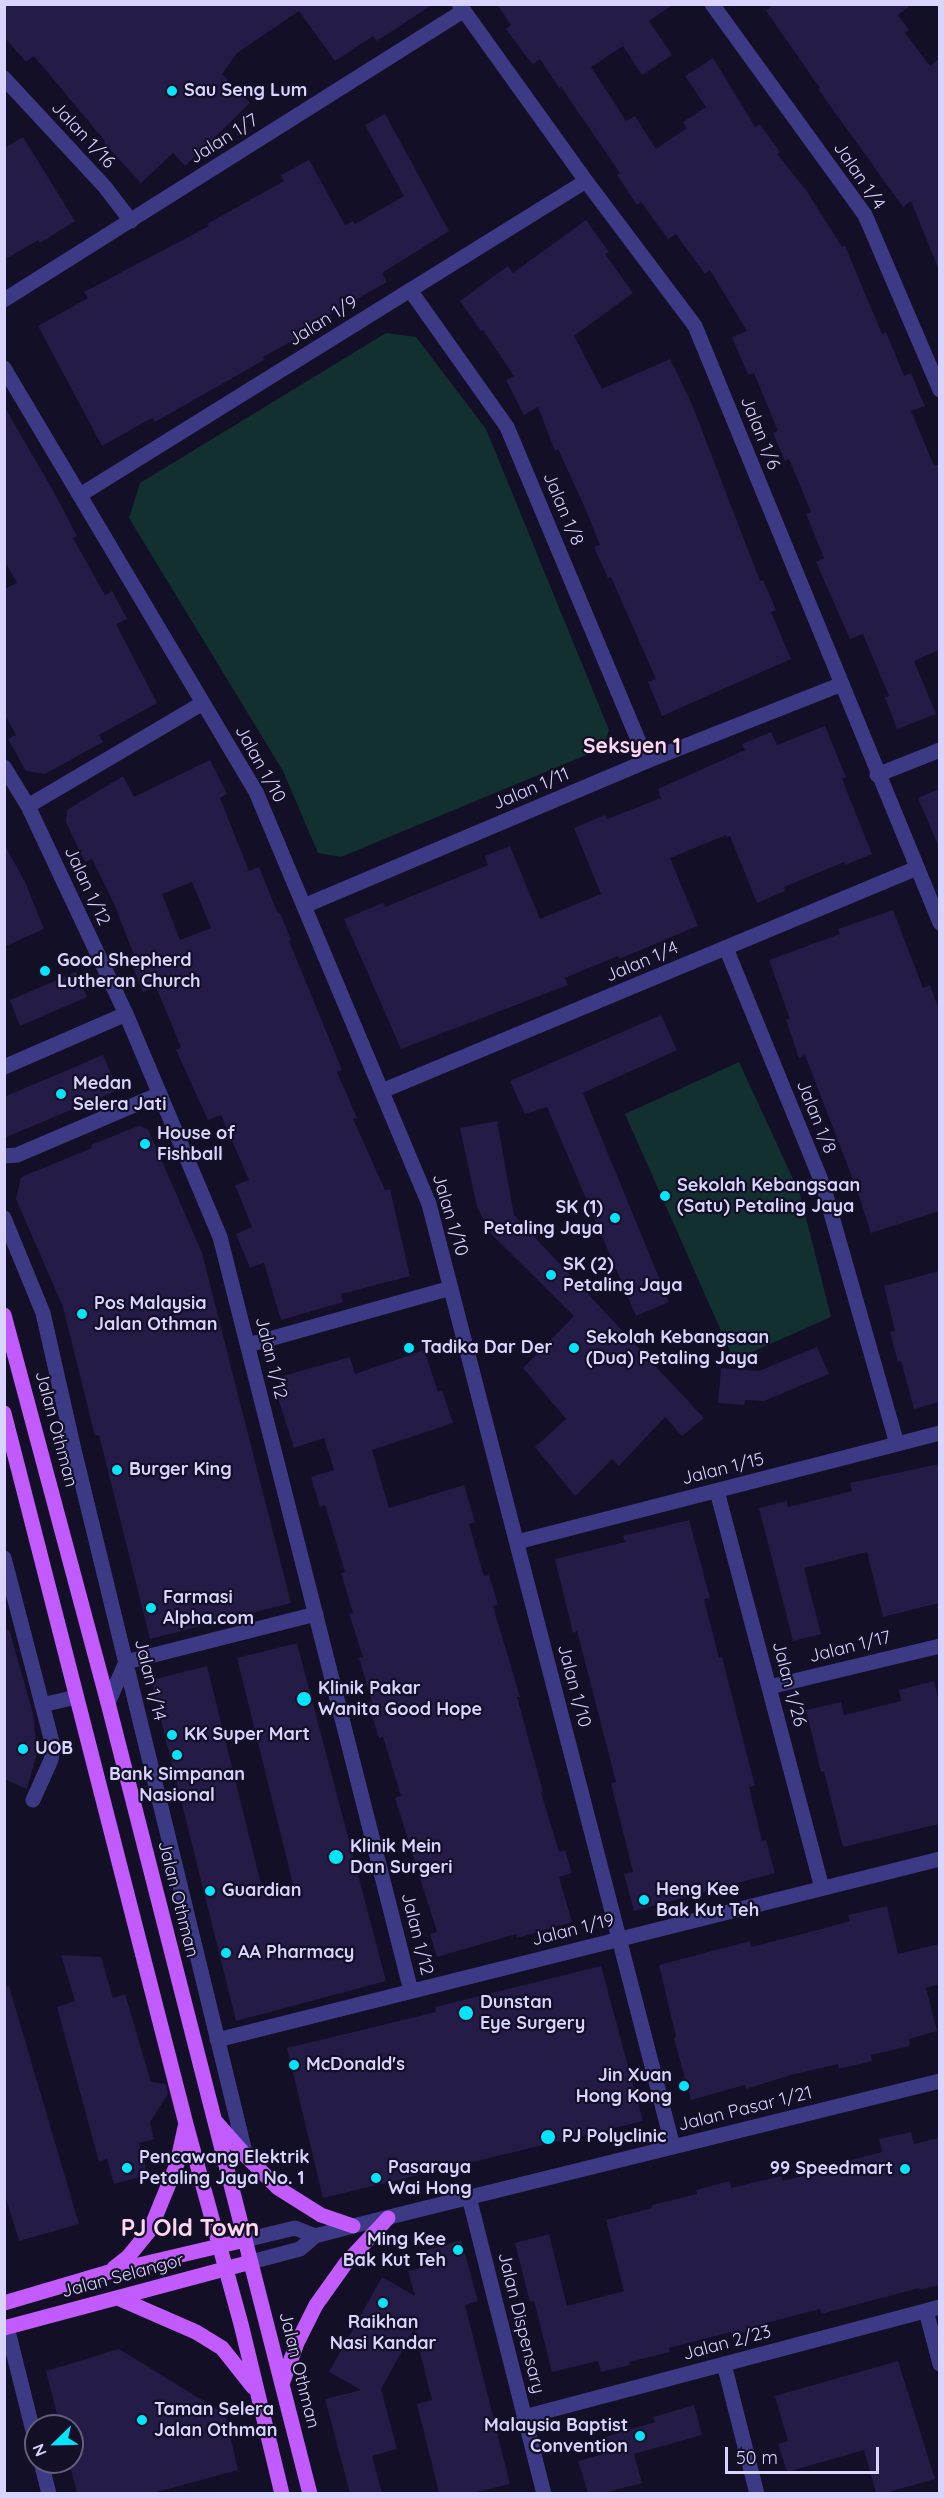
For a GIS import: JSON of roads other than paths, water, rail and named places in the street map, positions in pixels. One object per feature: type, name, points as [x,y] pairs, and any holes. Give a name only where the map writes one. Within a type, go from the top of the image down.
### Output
[{"type":"main road","name":"Jalan Othman","points":[[4,1316],[108,1703],[310,2493]]},
{"type":"main road","points":[[4,1413],[11,1464],[76,1696],[186,2124],[226,2269],[282,2493]]},
{"type":"main road","points":[[213,2117],[246,2156],[278,2188],[321,2215],[353,2226]]},
{"type":"main road","points":[[109,2272],[128,2257],[150,2230],[177,2164],[186,2124]]},
{"type":"main road","points":[[282,2384],[297,2343],[316,2305],[346,2263],[388,2218]]},
{"type":"main road","name":"Jalan Selangor","points":[[4,2303],[109,2272],[245,2240]]},
{"type":"main road","name":"Jalan Selangor","points":[[6,2328],[251,2262]]},
{"type":"main road","points":[[118,2298],[196,2332],[222,2349],[257,2392]]},
{"type":"street","name":"Jalan 1/4","points":[[712,4],[865,215],[939,390]]},
{"type":"street","name":"Jalan 1/6","points":[[461,8],[586,181],[695,326],[939,923]]},
{"type":"street","name":"Jalan 1/7","points":[[4,300],[131,221],[461,8]]},
{"type":"street","name":"Jalan 1/16","points":[[4,78],[105,187],[131,221]]},
{"type":"street","name":"Jalan 1/9","points":[[80,495],[586,181]]},
{"type":"street","name":"Jalan 1/8","points":[[410,290],[507,427],[647,761]]},
{"type":"street","name":"Jalan 1/10","points":[[4,368],[256,792],[429,1204],[673,2147]]},
{"type":"street","name":"Jalan 1/11","points":[[304,906],[647,761],[842,684]]},
{"type":"street","points":[[28,806],[203,703]]},
{"type":"street","points":[[877,775],[939,750]]},
{"type":"street","name":"Jalan 1/12","points":[[4,766],[28,806],[126,1014],[220,1237],[411,1991]]},
{"type":"street","name":"Jalan 1/4","points":[[382,1091],[917,868]]},
{"type":"street","name":"Jalan 1/8","points":[[726,948],[823,1185],[897,1444]]},
{"type":"street","points":[[4,1067],[126,1014]]},
{"type":"street","points":[[4,1156],[17,1155],[160,1094]]},
{"type":"street","name":"Jalan 1/14","points":[[4,1218],[43,1313],[246,2156]]},
{"type":"street","points":[[248,1345],[451,1288]]},
{"type":"street","name":"Jalan 1/15","points":[[517,1542],[939,1432]]},
{"type":"street","name":"Jalan 1/26","points":[[717,1491],[822,1888]]},
{"type":"street","points":[[4,1558],[52,1746],[51,1760],[33,1800]]},
{"type":"street","points":[[108,1703],[126,1662],[316,1614]]},
{"type":"street","name":"Jalan 1/17","points":[[770,1687],[939,1646]]},
{"type":"street","points":[[42,1705],[76,1696]]},
{"type":"street","name":"Jalan 1/19","points":[[217,2040],[939,1859]]},
{"type":"street","name":"Jalan Pasar 1/21","points":[[251,2262],[300,2249],[315,2236],[353,2226],[939,2081]]},
{"type":"street","name":"Jalan Dispensary","points":[[469,2198],[544,2493]]},
{"type":"street","name":"Jalan Pasar 1/21","points":[[245,2240],[295,2228],[315,2236]]},
{"type":"street","points":[[933,2309],[939,2364]]},
{"type":"street","name":"Jalan 2/23","points":[[524,2417],[933,2309]]},
{"type":"street","points":[[6,2328],[28,2414]]},
{"type":"street","points":[[724,2364],[757,2493]]},
{"type":"street","points":[[44,2474],[49,2493]]},
{"type":"place","name":"Sau Seng Lum","points":[[172,91]]},
{"type":"place","name":"Good Shepherd Lutheran Church","points":[[45,971]]},
{"type":"place","name":"Medan Selera Jati","points":[[61,1094]]},
{"type":"place","name":"House of Fishball","points":[[145,1144]]},
{"type":"place","name":"Sekolah Kebangsaan (Satu) Petaling Jaya","points":[[665,1196]]},
{"type":"place","name":"SK (1) Petaling Jaya","points":[[615,1218]]},
{"type":"place","name":"SK (2) Petaling Jaya","points":[[551,1275]]},
{"type":"place","name":"Pos Malaysia Jalan Othman","points":[[82,1314]]},
{"type":"place","name":"Tadika Dar Der","points":[[409,1348]]},
{"type":"place","name":"Sekolah Kebangsaan (Dua) Petaling Jaya","points":[[574,1348]]},
{"type":"place","name":"Burger King","points":[[117,1470]]},
{"type":"place","name":"Farmasi Alpha.com","points":[[151,1608]]},
{"type":"place","name":"Klinik Pakar Wanita Good Hope","points":[[304,1699]]},
{"type":"place","name":"KK Super Mart","points":[[172,1735]]},
{"type":"place","name":"UOB","points":[[23,1749]]},
{"type":"place","name":"Bank Simpanan Nasional","points":[[177,1755]]},
{"type":"place","name":"Klinik Mein Dan Surgeri","points":[[336,1857]]},
{"type":"place","name":"Guardian","points":[[210,1891]]},
{"type":"place","name":"Heng Kee Bak Kut Teh","points":[[644,1900]]},
{"type":"place","name":"AA Pharmacy","points":[[226,1953]]},
{"type":"place","name":"Dunstan Eye Surgery","points":[[466,2013]]},
{"type":"place","name":"McDonald's","points":[[294,2065]]},
{"type":"place","name":"Jin Xuan Hong Kong","points":[[684,2086]]},
{"type":"place","name":"PJ Polyclinic","points":[[548,2137]]},
{"type":"place","name":"Pencawang Elektrik Petaling Jaya No. 1","points":[[127,2168]]},
{"type":"place","name":"99 Speedmart","points":[[905,2169]]},
{"type":"place","name":"Pasaraya Wai Hong","points":[[376,2178]]},
{"type":"place","name":"Ming Kee Bak Kut Teh","points":[[458,2250]]},
{"type":"place","name":"Raikhan Nasi Kandar","points":[[383,2303]]},
{"type":"place","name":"Taman Selera Jalan Othman","points":[[142,2420]]},
{"type":"place","name":"Malaysia Baptist Convention","points":[[640,2436]]},
{"type":"district","name":"Seksyen 1","points":[[632,747]]},
{"type":"district","name":"PJ Old Town","points":[[190,2229]]}]
